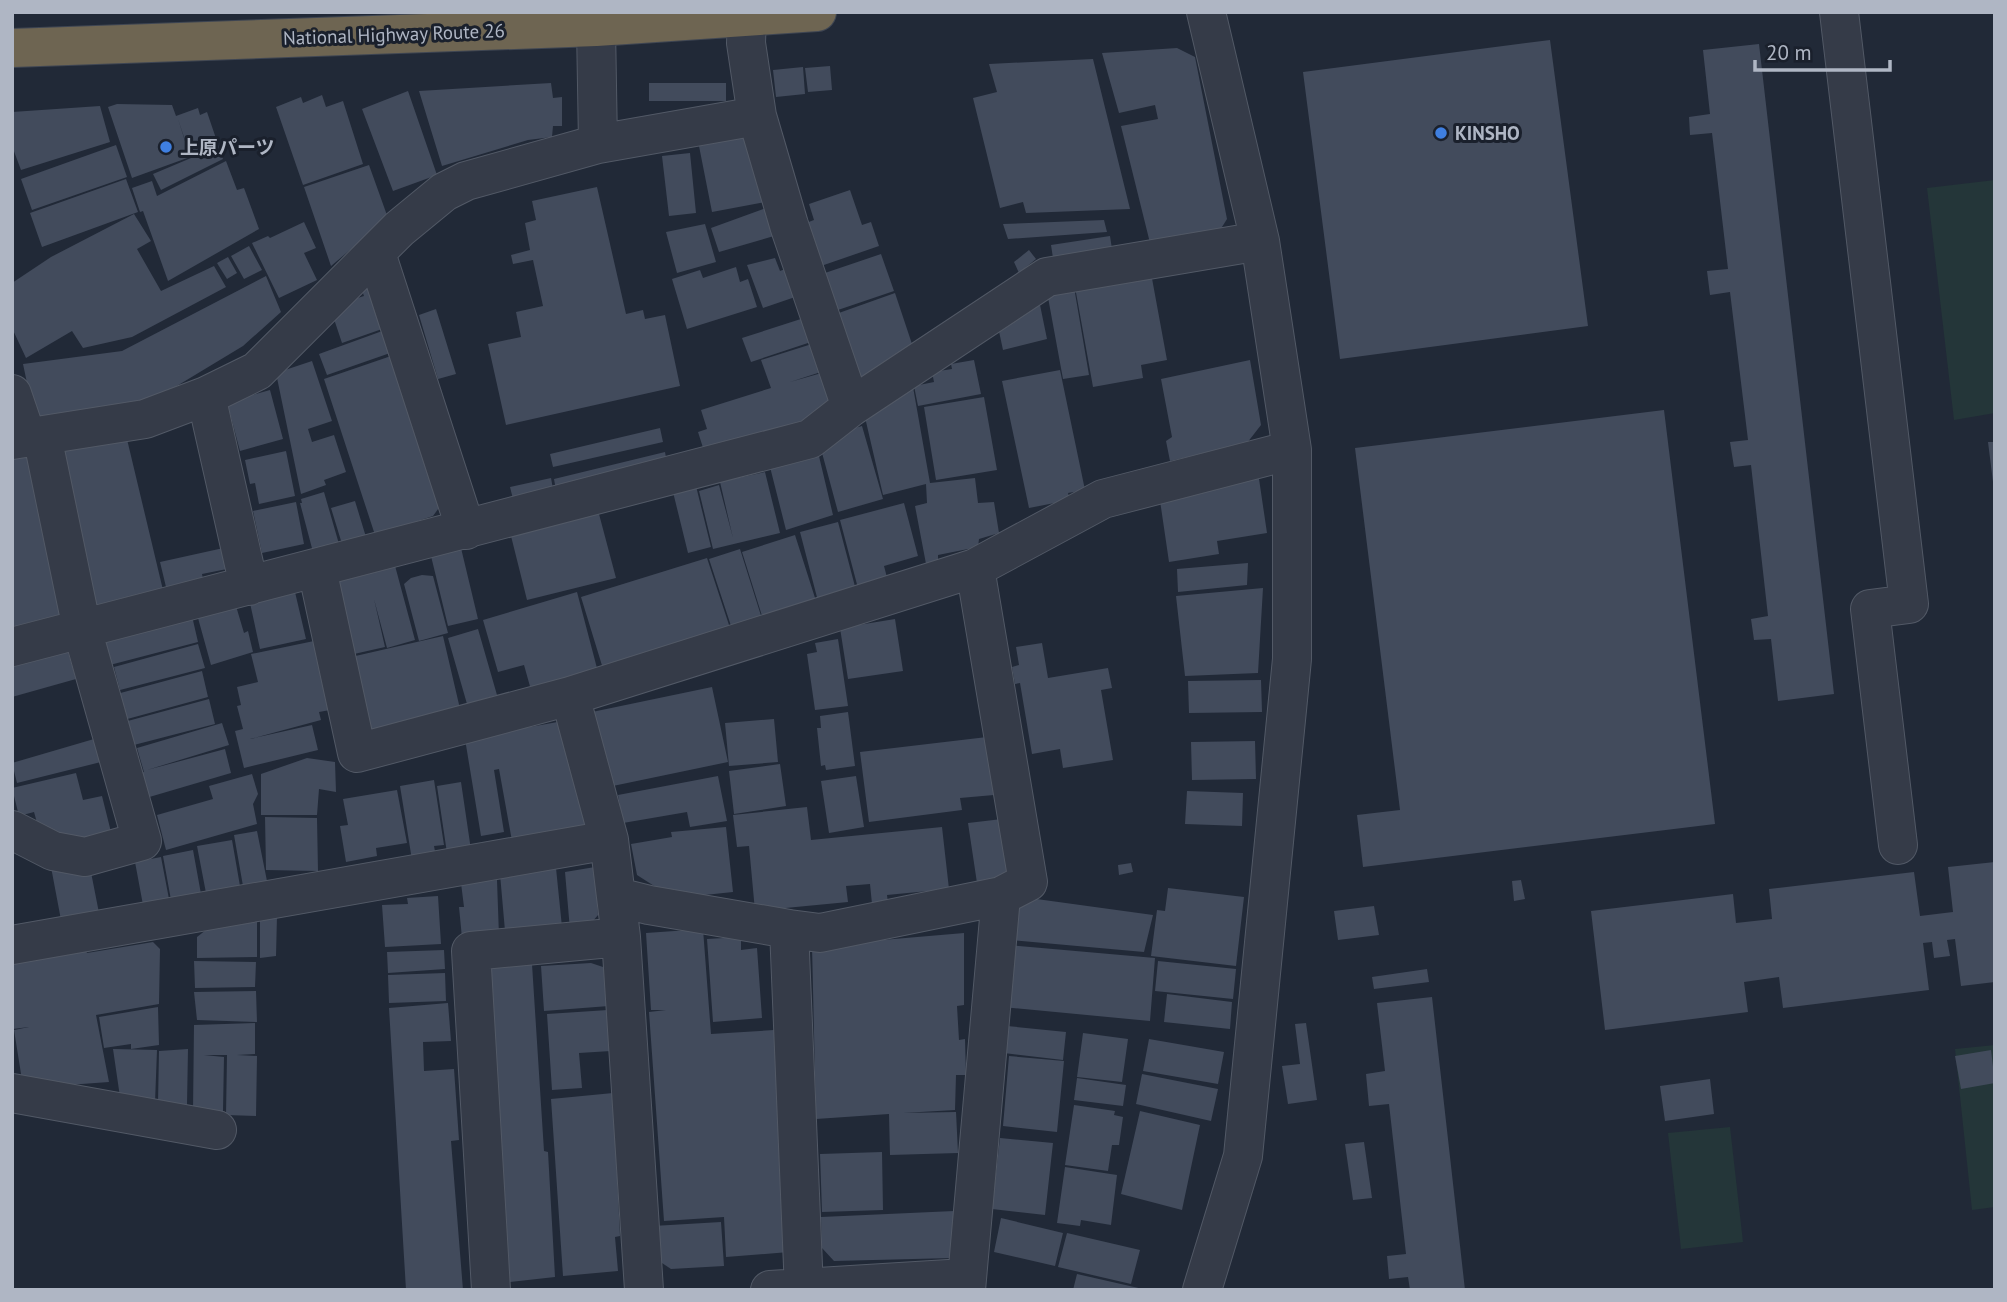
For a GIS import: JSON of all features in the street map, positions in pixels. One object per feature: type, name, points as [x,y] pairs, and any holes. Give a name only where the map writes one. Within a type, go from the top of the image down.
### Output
[{"type":"highway","name":"National Highway Route 26","points":[[12,48],[596,27],[730,15],[817,12]]},
{"type":"street","points":[[1202,1290],[1243,1156],[1292,659],[1292,450],[1259,241],[1206,12]]},
{"type":"street","points":[[1839,12],[1909,604],[1870,609],[1898,845]]},
{"type":"street","points":[[730,15],[746,43],[757,116],[789,225],[851,407]]},
{"type":"street","points":[[596,27],[598,144]]},
{"type":"street","points":[[27,438],[145,419],[206,396],[257,371],[422,208],[444,192],[466,181],[598,144],[757,116]]},
{"type":"street","points":[[12,647],[810,439],[851,407],[1047,277],[1259,241]]},
{"type":"street","points":[[376,253],[466,530]]},
{"type":"street","points":[[12,394],[27,438],[142,841],[85,857],[53,851],[12,830]]},
{"type":"street","points":[[206,396],[249,586]]},
{"type":"street","points":[[317,569],[357,753],[570,696],[975,568],[1103,499],[1292,450]]},
{"type":"street","points":[[617,897],[649,905],[820,933],[1001,895],[1028,882],[975,568]]},
{"type":"street","points":[[570,696],[609,840],[617,897],[644,1290]]},
{"type":"street","points":[[12,945],[609,840]]},
{"type":"street","points":[[789,929],[793,1289],[966,1284],[1001,895]]},
{"type":"street","points":[[491,1290],[471,951],[621,937]]},
{"type":"street","points":[[12,1093],[217,1130]]},
{"type":"shaded area","points":[[1995,180],[1995,413],[1954,420],[1927,188]]},
{"type":"shaded area","points":[[1995,1045],[1995,1207],[1972,1210],[1955,1049]]},
{"type":"shaded area","points":[[1730,1127],[1743,1242],[1681,1249],[1668,1133]]},
{"type":"building","points":[[1550,40],[1588,326],[1340,359],[1303,72]]},
{"type":"building","points":[[1759,44],[1834,694],[1778,701],[1771,639],[1754,640],[1751,619],[1768,616],[1751,465],[1734,467],[1730,442],[1748,440],[1730,292],[1710,295],[1707,271],[1728,269],[1712,133],[1690,135],[1689,117],[1710,114],[1703,50]]},
{"type":"building","points":[[1177,48],[1195,57],[1227,219],[1217,235],[1151,247],[1121,126],[1158,119],[1155,105],[1119,113],[1102,53]]},
{"type":"building","points":[[1093,59],[1130,209],[1026,213],[1023,202],[1000,208],[973,98],[997,92],[989,64]]},
{"type":"building","points":[[830,66],[832,90],[808,92],[805,68]]},
{"type":"building","points":[[803,67],[805,94],[776,97],[773,70]]},
{"type":"building","points":[[551,83],[553,98],[562,97],[562,126],[553,126],[552,137],[528,140],[442,166],[419,91]]},
{"type":"building","points":[[649,83],[726,83],[726,101],[649,101]]},
{"type":"building","points":[[408,91],[437,175],[393,191],[362,109]]},
{"type":"building","points":[[322,95],[326,107],[343,101],[363,164],[303,185],[276,107],[301,97],[303,103]]},
{"type":"building","points":[[117,104],[172,105],[176,116],[198,108],[200,115],[207,112],[223,159],[161,190],[153,174],[191,158],[178,119],[190,157],[132,178],[108,107]]},
{"type":"building","points":[[100,106],[110,142],[21,170],[12,146],[12,112]]},
{"type":"building","points":[[752,136],[765,202],[712,212],[699,146]]},
{"type":"building","points":[[116,145],[127,177],[32,210],[21,179]]},
{"type":"building","points":[[690,153],[696,213],[669,216],[662,156]]},
{"type":"building","points":[[226,161],[237,190],[244,188],[259,229],[168,281],[132,188],[152,181],[157,196]]},
{"type":"building","points":[[369,165],[388,218],[331,266],[304,187]]},
{"type":"building","points":[[126,179],[138,212],[42,247],[30,213]]},
{"type":"building","points":[[597,187],[626,314],[643,310],[645,319],[665,315],[680,386],[506,425],[488,344],[521,337],[516,312],[543,306],[533,260],[513,264],[511,255],[530,250],[525,223],[536,220],[532,201]]},
{"type":"building","points":[[850,190],[862,225],[871,222],[879,246],[821,266],[806,223],[814,220],[809,204]]},
{"type":"building","points":[[766,208],[774,236],[719,252],[711,228]]},
{"type":"building","points":[[134,214],[151,241],[137,249],[161,291],[214,266],[226,287],[132,337],[83,348],[72,331],[26,358],[12,328],[12,283],[51,257]]},
{"type":"building","points":[[1104,220],[1107,232],[1008,239],[1003,224]]},
{"type":"building","points":[[304,222],[316,248],[304,253],[317,280],[279,298],[252,243],[268,236],[270,238]]},
{"type":"building","points":[[705,224],[716,262],[677,273],[666,232]]},
{"type":"building","points":[[1110,236],[1112,249],[1053,258],[1051,245]]},
{"type":"building","points":[[249,246],[262,270],[244,279],[231,256]]},
{"type":"building","points":[[1029,250],[1036,259],[1019,273],[1014,262]]},
{"type":"building","points":[[881,254],[894,291],[835,311],[822,274]]},
{"type":"building","points":[[228,257],[237,273],[227,279],[217,263]]},
{"type":"building","points":[[775,258],[780,271],[793,266],[801,295],[763,308],[747,265]]},
{"type":"building","points":[[736,267],[740,282],[748,279],[757,307],[687,329],[672,279],[700,270],[703,278]]},
{"type":"building","points":[[1151,273],[1167,360],[1141,365],[1143,378],[1093,387],[1075,287]]},
{"type":"building","points":[[266,276],[281,312],[243,346],[147,404],[35,421],[23,364],[122,351]]},
{"type":"building","points":[[369,279],[385,328],[342,343],[333,316],[335,305],[364,296],[359,282]]},
{"type":"building","points":[[1074,287],[1089,375],[1063,379],[1047,292]]},
{"type":"building","points":[[895,293],[914,350],[859,380],[836,314]]},
{"type":"building","points":[[1039,300],[1047,339],[1003,350],[997,322]]},
{"type":"building","points":[[436,309],[456,374],[438,379],[419,315]]},
{"type":"building","points":[[807,317],[814,341],[751,362],[742,338]]},
{"type":"building","points":[[385,330],[393,352],[327,375],[319,354]]},
{"type":"building","points":[[815,343],[824,371],[790,382],[825,372],[834,403],[790,427],[705,454],[698,432],[707,429],[701,410],[771,388],[761,360]]},
{"type":"building","points":[[391,356],[441,505],[433,516],[375,535],[324,379]]},
{"type":"building","points":[[974,360],[981,394],[918,406],[914,386],[934,382],[932,372],[952,369],[951,364]]},
{"type":"building","points":[[1250,360],[1261,425],[1247,443],[1170,461],[1166,441],[1172,437],[1161,379]]},
{"type":"building","points":[[312,361],[332,421],[308,429],[312,442],[334,435],[346,472],[324,480],[326,485],[301,494],[276,373]]},
{"type":"building","points":[[1060,370],[1085,490],[1068,493],[1070,500],[1029,508],[1002,381]]},
{"type":"building","points":[[913,387],[930,483],[975,478],[978,503],[994,502],[999,533],[979,539],[978,547],[938,555],[938,565],[927,569],[915,506],[927,503],[926,484],[883,495],[864,413]]},
{"type":"building","points":[[270,390],[283,439],[240,451],[227,402]]},
{"type":"building","points":[[984,397],[997,470],[936,480],[924,407]]},
{"type":"building","points":[[1664,410],[1715,824],[1363,867],[1357,815],[1400,810],[1355,448]]},
{"type":"building","points":[[862,426],[883,499],[838,512],[818,438]]},
{"type":"building","points":[[660,428],[663,442],[553,467],[550,454]]},
{"type":"building","points":[[126,435],[163,590],[93,606],[56,451]]},
{"type":"building","points":[[1988,442],[1995,442],[1995,482],[1993,482]]},
{"type":"building","points":[[286,451],[295,496],[259,504],[255,483],[250,484],[245,460]]},
{"type":"building","points":[[665,452],[667,463],[556,490],[554,479]]},
{"type":"building","points":[[818,452],[833,515],[786,530],[770,467]]},
{"type":"building","points":[[28,453],[63,624],[12,634],[12,456]]},
{"type":"building","points":[[765,472],[780,533],[713,549],[699,491],[719,485],[733,538],[720,482]]},
{"type":"building","points":[[1258,472],[1267,533],[1217,541],[1219,554],[1169,562],[1158,487]]},
{"type":"building","points":[[551,478],[553,489],[513,499],[510,487]]},
{"type":"building","points":[[696,486],[711,547],[688,553],[673,492]]},
{"type":"building","points":[[324,492],[339,544],[313,552],[300,503],[301,499]]},
{"type":"building","points":[[355,501],[366,537],[342,544],[331,508]]},
{"type":"building","points":[[296,502],[304,544],[262,553],[253,511]]},
{"type":"building","points":[[904,503],[918,556],[884,566],[889,585],[859,592],[840,520]]},
{"type":"building","points":[[599,514],[616,578],[527,600],[511,536]]},
{"type":"building","points":[[838,522],[857,594],[819,605],[800,532]]},
{"type":"building","points":[[795,535],[816,601],[763,619],[742,552]]},
{"type":"building","points":[[228,547],[232,568],[202,574],[203,579],[166,587],[160,562]]},
{"type":"building","points":[[461,548],[478,619],[448,626],[431,556]]},
{"type":"building","points":[[740,549],[763,622],[733,632],[709,559]]},
{"type":"building","points":[[707,558],[731,631],[604,672],[581,597]]},
{"type":"building","points":[[394,562],[415,640],[387,648],[374,599],[385,647],[354,654],[334,580]]},
{"type":"building","points":[[1248,563],[1247,585],[1178,592],[1177,569]]},
{"type":"building","points":[[433,576],[448,633],[419,641],[404,584],[411,578]]},
{"type":"building","points":[[1263,588],[1258,673],[1185,676],[1176,596]]},
{"type":"building","points":[[295,592],[306,639],[260,649],[250,603]]},
{"type":"building","points":[[577,592],[598,672],[531,690],[524,665],[498,672],[483,620]]},
{"type":"building","points":[[236,606],[244,633],[248,631],[253,652],[211,665],[198,618]]},
{"type":"building","points":[[192,616],[198,642],[106,666],[101,648],[109,637]]},
{"type":"building","points":[[895,619],[903,671],[848,679],[840,628]]},
{"type":"building","points":[[478,629],[497,695],[467,704],[448,638]]},
{"type":"building","points":[[443,636],[461,713],[369,734],[351,657]]},
{"type":"building","points":[[838,639],[848,706],[815,710],[807,654],[817,652],[815,643]]},
{"type":"building","points":[[314,641],[330,710],[319,712],[321,720],[250,739],[312,725],[318,750],[244,768],[235,731],[243,729],[237,706],[241,705],[237,687],[258,682],[251,654]]},
{"type":"building","points":[[1042,643],[1048,678],[1108,668],[1112,688],[1101,690],[1113,760],[1063,768],[1060,749],[1032,754],[1020,683],[1015,684],[1012,667],[1019,665],[1016,647]]},
{"type":"building","points":[[198,644],[205,668],[120,690],[114,667]]},
{"type":"building","points":[[67,649],[76,679],[12,697],[12,664]]},
{"type":"building","points":[[202,671],[208,697],[120,721],[113,695]]},
{"type":"building","points":[[1261,680],[1262,712],[1189,713],[1188,681]]},
{"type":"building","points":[[712,687],[728,762],[608,787],[592,712]]},
{"type":"building","points":[[209,699],[215,724],[130,746],[124,722]]},
{"type":"building","points":[[848,712],[855,766],[826,770],[825,765],[821,766],[817,728],[821,728],[820,716]]},
{"type":"building","points":[[774,719],[778,762],[729,766],[725,723]]},
{"type":"building","points":[[563,721],[590,827],[512,841],[499,769],[494,770],[504,832],[481,836],[465,739]]},
{"type":"building","points":[[222,723],[229,745],[147,770],[225,749],[231,773],[146,798],[139,773],[144,772],[137,748]]},
{"type":"building","points":[[987,737],[994,795],[960,798],[962,810],[869,822],[860,752]]},
{"type":"building","points":[[94,739],[101,762],[17,783],[12,763]]},
{"type":"building","points":[[1255,741],[1256,779],[1192,780],[1191,742]]},
{"type":"building","points":[[307,758],[335,762],[336,792],[319,789],[317,815],[261,815],[261,774]]},
{"type":"building","points":[[780,764],[786,806],[734,814],[729,771]]},
{"type":"building","points":[[76,773],[83,800],[102,796],[113,840],[41,837],[34,812],[19,816],[12,788]]},
{"type":"building","points":[[252,774],[258,794],[253,804],[257,824],[166,850],[157,815],[213,799],[209,786]]},
{"type":"building","points":[[718,776],[727,821],[690,827],[687,812],[623,823],[618,795]]},
{"type":"building","points":[[856,776],[864,827],[829,833],[821,781]]},
{"type":"building","points":[[434,780],[444,845],[434,846],[436,857],[412,860],[400,786]]},
{"type":"building","points":[[461,782],[471,850],[447,853],[437,786]]},
{"type":"building","points":[[397,790],[407,843],[376,848],[377,856],[346,862],[340,826],[348,825],[343,799]]},
{"type":"building","points":[[1187,791],[1243,793],[1242,826],[1185,824]]},
{"type":"building","points":[[807,807],[811,840],[942,827],[949,889],[887,895],[888,903],[872,904],[870,884],[846,886],[848,902],[755,911],[749,846],[737,847],[733,815]]},
{"type":"building","points":[[265,817],[317,818],[318,871],[266,870]]},
{"type":"building","points":[[1002,819],[1007,879],[977,883],[968,823]]},
{"type":"building","points":[[726,827],[733,892],[676,898],[675,889],[662,891],[637,875],[631,844],[672,837],[671,832]]},
{"type":"building","points":[[257,831],[267,881],[243,886],[234,835]]},
{"type":"building","points":[[232,840],[240,886],[206,893],[197,846]]},
{"type":"building","points":[[193,850],[201,894],[171,900],[163,856]]},
{"type":"building","points":[[161,857],[169,899],[143,905],[135,862]]},
{"type":"building","points":[[1995,862],[1995,982],[1961,986],[1955,939],[1947,940],[1950,956],[1934,958],[1932,942],[1923,943],[1929,990],[1783,1008],[1779,977],[1744,982],[1748,1012],[1605,1030],[1591,911],[1733,894],[1736,923],[1772,919],[1769,889],[1914,872],[1920,916],[1953,912],[1948,867]]},
{"type":"building","points":[[1131,863],[1133,872],[1119,875],[1118,865]]},
{"type":"building","points":[[51,867],[90,867],[99,913],[61,920]]},
{"type":"building","points":[[595,867],[598,915],[587,928],[570,930],[565,872]]},
{"type":"building","points":[[556,868],[562,927],[505,931],[500,874]]},
{"type":"building","points":[[497,880],[499,936],[462,938],[459,907],[464,907],[461,883]]},
{"type":"building","points":[[1521,880],[1525,899],[1514,901],[1512,881]]},
{"type":"building","points":[[1168,888],[1244,897],[1236,966],[1151,956],[1157,910],[1165,911]]},
{"type":"building","points":[[438,896],[441,944],[385,947],[382,905],[408,904],[407,898]]},
{"type":"building","points":[[1022,897],[1153,915],[1144,952],[1010,940]]},
{"type":"building","points":[[1374,906],[1379,935],[1338,940],[1334,911]]},
{"type":"building","points":[[277,916],[276,956],[260,958],[260,917]]},
{"type":"building","points":[[257,922],[257,957],[197,958],[197,937],[211,926]]},
{"type":"building","points":[[703,929],[711,1034],[774,1030],[789,1252],[726,1257],[724,1217],[664,1221],[649,1012],[666,1010],[651,1010],[646,933]]},
{"type":"building","points":[[964,933],[964,1005],[957,1006],[959,1040],[965,1039],[966,1075],[956,1075],[955,1110],[903,1113],[956,1112],[958,1153],[890,1155],[889,1114],[816,1119],[812,946]]},
{"type":"building","points":[[741,937],[741,950],[757,948],[762,1018],[713,1022],[707,939]]},
{"type":"building","points":[[153,942],[160,949],[159,1004],[96,1015],[109,1082],[54,1086],[53,1080],[22,1080],[14,1030],[29,1027],[13,1029],[12,962],[85,949],[87,953]]},
{"type":"building","points":[[1007,945],[1155,958],[1150,1021],[1002,1007]]},
{"type":"building","points":[[444,950],[445,969],[388,973],[387,952]]},
{"type":"building","points":[[194,961],[256,962],[255,987],[195,988]]},
{"type":"building","points":[[1158,961],[1236,969],[1233,999],[1155,991]]},
{"type":"building","points":[[591,963],[606,968],[609,1006],[544,1011],[541,966]]},
{"type":"building","points":[[532,964],[544,1151],[548,1152],[555,1277],[510,1282],[495,1268],[486,974],[492,967]]},
{"type":"building","points":[[1427,969],[1429,982],[1374,989],[1372,977]]},
{"type":"building","points":[[445,973],[446,1001],[389,1003],[388,975]]},
{"type":"building","points":[[256,991],[257,1022],[197,1020],[194,992]]},
{"type":"building","points":[[1167,994],[1232,1002],[1230,1029],[1164,1022]]},
{"type":"building","points":[[1432,997],[1465,1290],[1410,1290],[1408,1277],[1389,1279],[1387,1256],[1406,1254],[1389,1104],[1369,1106],[1366,1074],[1385,1071],[1377,1003]]},
{"type":"building","points":[[448,1003],[451,1041],[423,1042],[424,1071],[454,1069],[459,1140],[451,1141],[463,1290],[406,1290],[389,1008]]},
{"type":"building","points":[[158,1007],[159,1045],[131,1049],[131,1044],[104,1048],[99,1017]]},
{"type":"building","points":[[608,1010],[611,1051],[579,1053],[582,1088],[552,1090],[547,1014]]},
{"type":"building","points":[[255,1023],[255,1054],[237,1055],[257,1056],[256,1116],[226,1115],[227,1055],[204,1055],[224,1057],[223,1111],[193,1111],[194,1025]]},
{"type":"building","points":[[1306,1023],[1317,1100],[1288,1104],[1282,1066],[1300,1064],[1295,1024]]},
{"type":"building","points":[[1007,1026],[1066,1032],[1063,1060],[1004,1053]]},
{"type":"building","points":[[1083,1033],[1128,1039],[1122,1082],[1077,1077]]},
{"type":"building","points":[[1149,1039],[1224,1052],[1218,1084],[1143,1071]]},
{"type":"building","points":[[113,1049],[157,1050],[155,1103],[120,1097]]},
{"type":"building","points":[[188,1049],[187,1105],[158,1103],[159,1051]]},
{"type":"building","points":[[1991,1050],[1995,1083],[1961,1089],[1955,1056]]},
{"type":"building","points":[[1009,1056],[1064,1061],[1057,1132],[1003,1126]]},
{"type":"building","points":[[1142,1074],[1218,1089],[1211,1121],[1136,1104]]},
{"type":"building","points":[[1077,1078],[1126,1085],[1123,1106],[1074,1100]]},
{"type":"building","points":[[1710,1079],[1714,1114],[1665,1121],[1660,1086]]},
{"type":"building","points":[[613,1093],[620,1236],[615,1237],[618,1271],[563,1276],[551,1099]]},
{"type":"building","points":[[1074,1105],[1115,1111],[1114,1115],[1123,1117],[1119,1145],[1112,1145],[1108,1171],[1065,1165]]},
{"type":"building","points":[[1140,1111],[1200,1125],[1182,1210],[1121,1194]]},
{"type":"building","points":[[1000,1138],[1053,1143],[1045,1215],[992,1209]]},
{"type":"building","points":[[1364,1142],[1372,1198],[1353,1200],[1345,1144]]},
{"type":"building","points":[[882,1152],[883,1210],[822,1212],[820,1154]]},
{"type":"building","points":[[1065,1167],[1117,1175],[1111,1225],[1081,1220],[1080,1226],[1057,1223]]},
{"type":"building","points":[[954,1211],[953,1258],[834,1261],[822,1248],[821,1217]]},
{"type":"building","points":[[1001,1218],[1063,1233],[1055,1266],[994,1252]]},
{"type":"building","points":[[721,1222],[724,1266],[671,1269],[656,1259],[653,1226]]},
{"type":"building","points":[[1067,1233],[1140,1250],[1131,1284],[1058,1267]]},
{"type":"building","points":[[1077,1274],[1143,1289],[1143,1290],[1073,1290]]},
{"type":"place","name":"KINSHO","points":[[1441,133]]},
{"type":"place","name":"上原パーツ","points":[[166,147]]}]
